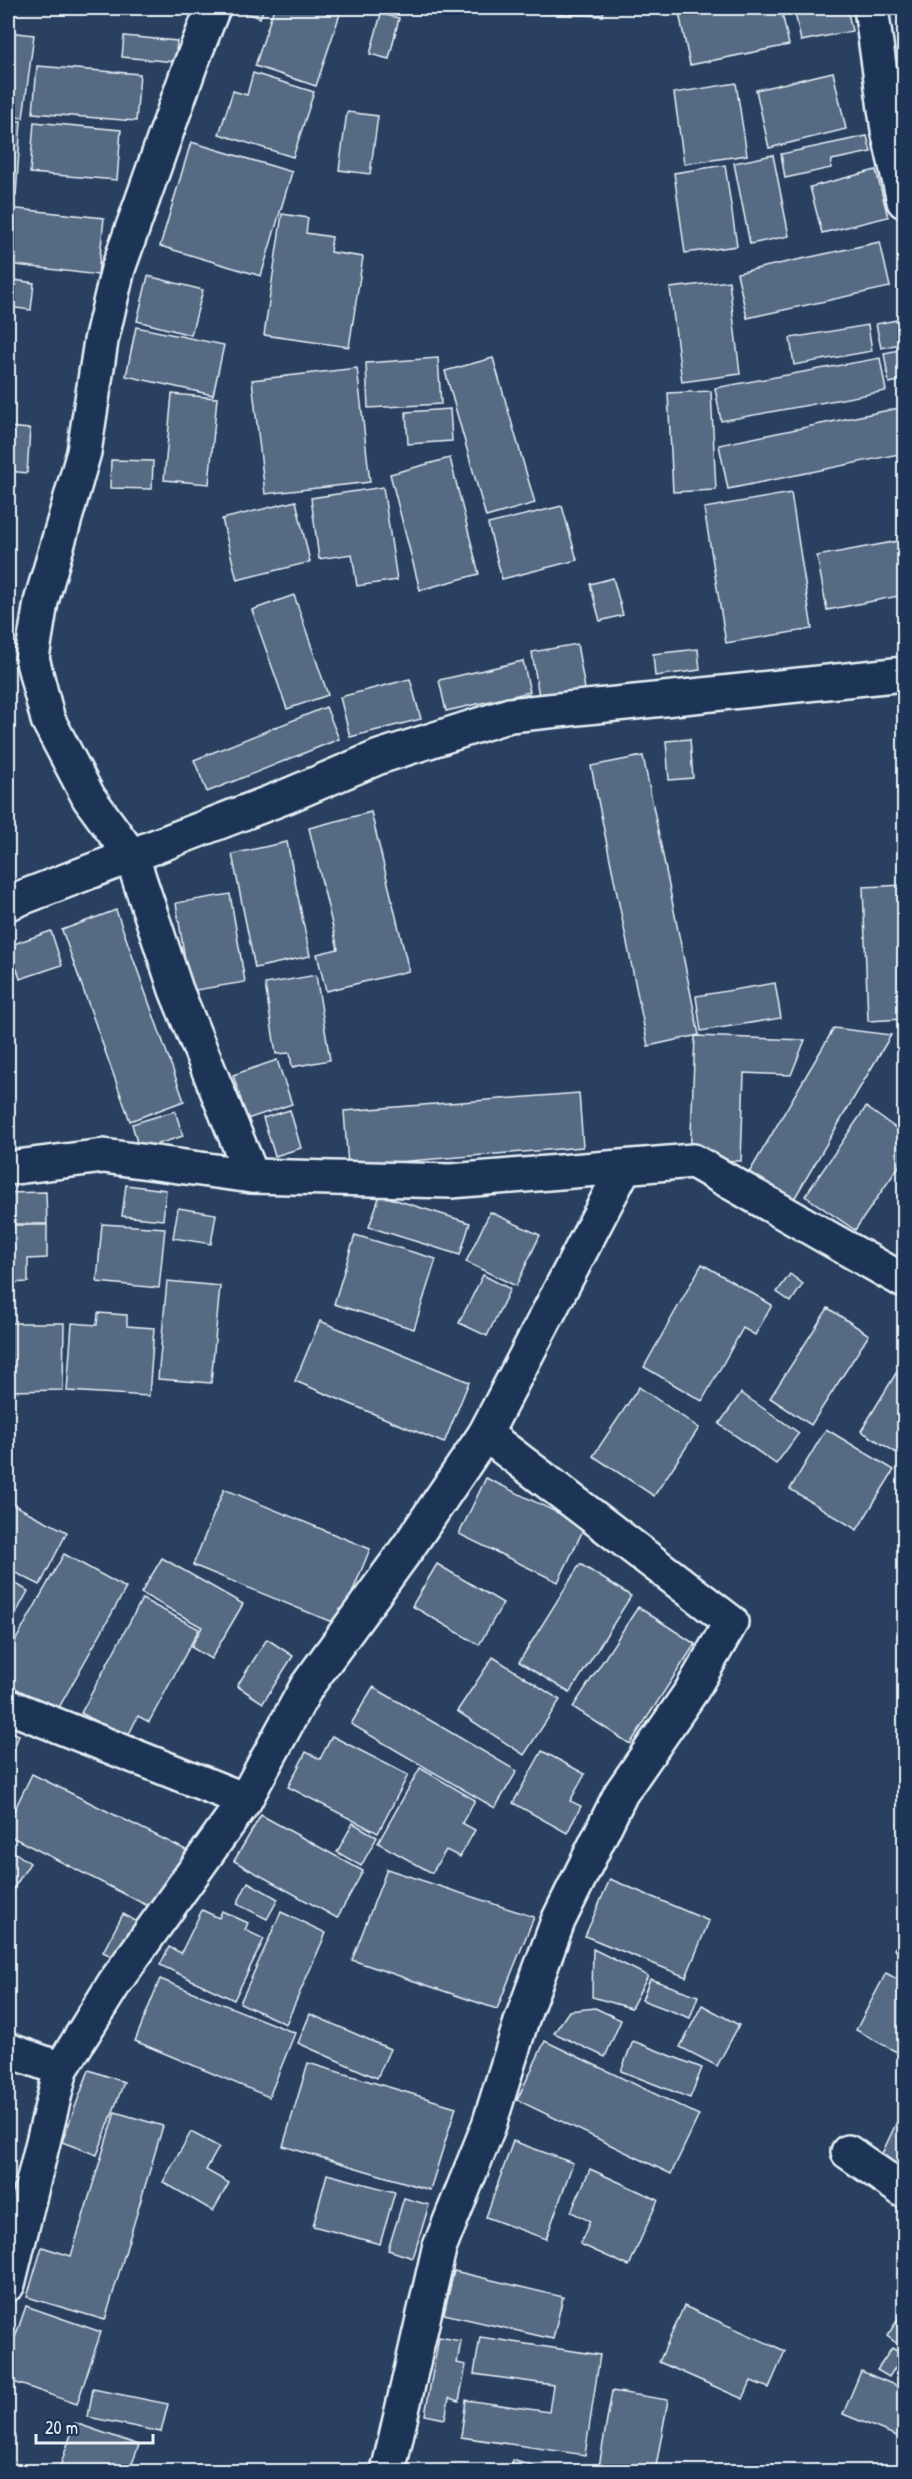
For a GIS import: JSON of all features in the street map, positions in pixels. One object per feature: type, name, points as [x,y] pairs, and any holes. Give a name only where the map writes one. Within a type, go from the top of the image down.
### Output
[{"type":"street","points":[[213,8],[118,269],[101,341],[84,452],[41,602],[32,658],[48,720],[89,798],[132,857],[176,990],[252,1176]]},
{"type":"street","points":[[871,8],[888,130],[904,201]]},
{"type":"street","points":[[8,903],[132,857],[379,757],[510,715],[904,674]]},
{"type":"street","points":[[8,1168],[104,1156],[252,1176],[451,1181],[693,1161],[904,1281]]},
{"type":"street","points":[[8,2284],[61,2069],[115,1982],[245,1800],[307,1686],[409,1546],[485,1434],[624,1168]]},
{"type":"street","points":[[388,2472],[439,2249],[489,2125],[522,2019],[558,1921],[621,1793],[693,1690],[731,1622],[485,1434]]},
{"type":"street","points":[[8,1706],[245,1800]]},
{"type":"street","points":[[8,2050],[61,2069]]},
{"type":"street","points":[[848,2152],[904,2191]]},
{"type":"building","points":[[234,8],[264,8],[260,18]]},
{"type":"building","points":[[274,8],[342,8],[316,86],[255,66]]},
{"type":"building","points":[[498,8],[524,8],[522,13]]},
{"type":"building","points":[[541,8],[604,8],[603,16],[540,13]]},
{"type":"building","points":[[678,8],[781,8],[789,45],[690,65]]},
{"type":"building","points":[[794,8],[847,8],[852,31],[801,41]]},
{"type":"building","points":[[381,14],[399,18],[389,59],[370,54]]},
{"type":"building","points":[[8,32],[34,35],[23,118],[8,116]]},
{"type":"building","points":[[124,36],[177,41],[175,62],[122,57]]},
{"type":"building","points":[[37,66],[140,74],[136,121],[33,113]]},
{"type":"building","points":[[833,72],[846,129],[769,148],[756,90]]},
{"type":"building","points":[[253,73],[314,92],[293,157],[219,134],[233,91],[247,95]]},
{"type":"building","points":[[736,83],[747,155],[684,164],[674,93]]},
{"type":"building","points":[[347,112],[378,116],[370,174],[339,170]]},
{"type":"building","points":[[8,120],[21,121],[16,196],[8,196]]},
{"type":"building","points":[[34,122],[121,130],[117,180],[30,173]]},
{"type":"building","points":[[867,136],[871,152],[832,160],[831,168],[785,178],[781,154]]},
{"type":"building","points":[[191,142],[292,172],[261,276],[160,246]]},
{"type":"building","points":[[773,155],[789,236],[750,244],[734,163]]},
{"type":"building","points":[[725,165],[737,246],[685,253],[674,173]]},
{"type":"building","points":[[876,170],[888,217],[822,233],[810,187]]},
{"type":"building","points":[[8,208],[104,218],[98,275],[8,264]]},
{"type":"building","points":[[282,214],[308,218],[306,233],[332,237],[330,252],[363,257],[349,347],[264,335]]},
{"type":"building","points":[[880,242],[890,287],[747,318],[737,273]]},
{"type":"building","points":[[148,276],[203,290],[191,335],[137,321]]},
{"type":"building","points":[[8,279],[34,283],[31,310],[8,307]]},
{"type":"building","points":[[729,281],[740,374],[682,382],[670,288]]},
{"type":"building","points":[[902,319],[904,343],[881,348],[876,324]]},
{"type":"building","points":[[868,325],[872,351],[794,365],[790,338]]},
{"type":"building","points":[[136,327],[224,345],[213,395],[126,376]]},
{"type":"building","points":[[904,349],[904,380],[889,383],[884,353]]},
{"type":"building","points":[[438,358],[441,404],[368,408],[366,363]]},
{"type":"building","points":[[493,358],[535,503],[486,517],[445,371]]},
{"type":"building","points":[[880,358],[886,391],[721,421],[715,388]]},
{"type":"building","points":[[357,368],[370,482],[265,494],[252,380]]},
{"type":"building","points":[[711,391],[716,490],[673,492],[668,393]]},
{"type":"building","points":[[172,394],[217,398],[209,484],[164,480]]},
{"type":"building","points":[[904,407],[904,453],[728,489],[719,445]]},
{"type":"building","points":[[450,409],[452,441],[408,444],[406,412]]},
{"type":"building","points":[[8,427],[30,429],[27,473],[8,471]]},
{"type":"building","points":[[450,458],[479,574],[420,590],[390,474]]},
{"type":"building","points":[[111,460],[153,461],[152,489],[110,488]]},
{"type":"building","points":[[383,487],[397,580],[357,586],[352,554],[319,559],[311,498]]},
{"type":"building","points":[[791,493],[812,629],[726,643],[704,508]]},
{"type":"building","points":[[296,501],[310,562],[237,580],[222,519]]},
{"type":"building","points":[[562,506],[577,560],[502,579],[488,524]]},
{"type":"building","points":[[904,540],[904,595],[827,610],[817,556]]},
{"type":"building","points":[[613,578],[623,615],[600,621],[590,584]]},
{"type":"building","points":[[294,595],[328,695],[287,709],[252,610]]},
{"type":"building","points":[[577,644],[585,689],[539,697],[532,652]]},
{"type":"building","points":[[698,649],[700,670],[655,676],[653,654]]},
{"type":"building","points":[[523,661],[530,692],[446,711],[439,680]]},
{"type":"building","points":[[410,679],[421,719],[350,737],[340,697]]},
{"type":"building","points":[[326,707],[339,739],[207,792],[194,760]]},
{"type":"building","points":[[690,739],[693,778],[669,780],[666,741]]},
{"type":"building","points":[[643,756],[699,1035],[648,1046],[591,766]]},
{"type":"building","points":[[371,812],[409,971],[326,991],[317,954],[338,949],[309,828]]},
{"type":"building","points":[[287,842],[310,956],[255,968],[232,854]]},
{"type":"building","points":[[904,885],[904,1019],[868,1021],[863,887]]},
{"type":"building","points":[[230,894],[245,982],[190,991],[176,903]]},
{"type":"building","points":[[116,910],[184,1101],[130,1121],[62,930]]},
{"type":"building","points":[[51,931],[62,965],[20,979],[17,969],[8,972],[8,946]]},
{"type":"building","points":[[316,975],[330,1060],[292,1067],[290,1053],[276,1054],[265,984]]},
{"type":"building","points":[[775,983],[781,1018],[701,1031],[696,996]]},
{"type":"building","points":[[834,1028],[891,1035],[794,1199],[749,1173]]},
{"type":"building","points":[[695,1036],[805,1040],[791,1075],[744,1073],[741,1161],[690,1159]]},
{"type":"building","points":[[277,1060],[292,1104],[247,1119],[233,1075]]},
{"type":"building","points":[[579,1093],[583,1147],[348,1166],[344,1111]]},
{"type":"building","points":[[866,1107],[904,1134],[904,1159],[855,1230],[805,1196]]},
{"type":"building","points":[[290,1110],[301,1148],[275,1156],[263,1118]]},
{"type":"building","points":[[175,1111],[183,1136],[139,1150],[132,1124]]},
{"type":"building","points":[[126,1185],[166,1190],[163,1220],[122,1216]]},
{"type":"building","points":[[46,1192],[47,1224],[8,1224],[8,1193]]},
{"type":"building","points":[[380,1195],[470,1223],[460,1255],[369,1227]]},
{"type":"building","points":[[178,1208],[216,1214],[211,1244],[173,1238]]},
{"type":"building","points":[[490,1212],[540,1235],[516,1286],[466,1262]]},
{"type":"building","points":[[102,1224],[165,1228],[159,1288],[97,1282]]},
{"type":"building","points":[[8,1225],[47,1225],[47,1258],[28,1259],[28,1282],[8,1283]]},
{"type":"building","points":[[355,1235],[436,1259],[414,1329],[334,1304]]},
{"type":"building","points":[[702,1264],[772,1305],[755,1335],[743,1328],[702,1401],[644,1367]]},
{"type":"building","points":[[790,1274],[803,1284],[791,1302],[777,1292]]},
{"type":"building","points":[[483,1275],[510,1289],[487,1336],[459,1323]]},
{"type":"building","points":[[167,1281],[220,1286],[211,1383],[158,1379]]},
{"type":"building","points":[[828,1308],[869,1335],[811,1425],[770,1398]]},
{"type":"building","points":[[98,1313],[127,1315],[127,1326],[154,1328],[149,1396],[67,1391],[72,1323],[97,1325]]},
{"type":"building","points":[[320,1321],[469,1382],[444,1443],[295,1381]]},
{"type":"building","points":[[8,1323],[64,1323],[63,1390],[8,1391]]},
{"type":"building","points":[[904,1360],[904,1455],[903,1457],[861,1431]]},
{"type":"building","points":[[639,1387],[699,1428],[654,1496],[593,1456]]},
{"type":"building","points":[[741,1393],[799,1433],[776,1464],[719,1424]]},
{"type":"building","points":[[826,1429],[894,1470],[857,1530],[790,1489]]},
{"type":"building","points":[[486,1478],[585,1526],[558,1582],[459,1534]]},
{"type":"building","points":[[224,1489],[370,1549],[339,1625],[193,1565]]},
{"type":"building","points":[[8,1502],[67,1532],[40,1585],[8,1569]]},
{"type":"building","points":[[64,1554],[126,1588],[57,1711],[8,1684],[8,1654]]},
{"type":"building","points":[[162,1558],[243,1604],[211,1659],[191,1647],[202,1627],[141,1593]]},
{"type":"building","points":[[437,1564],[503,1603],[479,1645],[412,1606]]},
{"type":"building","points":[[580,1564],[631,1596],[570,1693],[519,1662]]},
{"type":"building","points":[[8,1579],[28,1591],[8,1628]]},
{"type":"building","points":[[142,1599],[199,1629],[149,1722],[138,1716],[127,1738],[81,1713]]},
{"type":"building","points":[[638,1607],[695,1644],[630,1744],[573,1707]]},
{"type":"building","points":[[267,1639],[293,1656],[263,1703],[237,1686]]},
{"type":"building","points":[[493,1657],[560,1700],[524,1755],[457,1711]]},
{"type":"building","points":[[373,1687],[517,1771],[495,1808],[351,1724]]},
{"type":"building","points":[[8,1731],[19,1735],[8,1766]]},
{"type":"building","points":[[332,1736],[408,1775],[378,1833],[288,1787],[306,1752],[320,1759]]},
{"type":"building","points":[[542,1751],[585,1774],[570,1801],[581,1806],[567,1833],[513,1803]]},
{"type":"building","points":[[420,1768],[475,1800],[462,1823],[475,1830],[460,1857],[446,1850],[432,1873],[378,1843]]},
{"type":"building","points":[[32,1774],[188,1851],[158,1911],[8,1835],[8,1823]]},
{"type":"building","points":[[261,1815],[363,1871],[337,1918],[234,1861]]},
{"type":"building","points":[[353,1823],[377,1837],[361,1866],[337,1852]]},
{"type":"building","points":[[8,1848],[30,1863],[8,1897]]},
{"type":"building","points":[[387,1869],[534,1917],[497,2009],[352,1960]]},
{"type":"building","points":[[610,1879],[709,1921],[686,1977],[585,1936]]},
{"type":"building","points":[[248,1882],[278,1899],[267,1919],[237,1904]]},
{"type":"building","points":[[202,1910],[219,1918],[222,1911],[248,1923],[245,1930],[264,1939],[234,2000],[160,1965],[169,1947],[181,1953]]},
{"type":"building","points":[[281,1912],[326,1933],[286,2024],[240,2003]]},
{"type":"building","points":[[123,1914],[141,1924],[121,1961],[103,1952]]},
{"type":"building","points":[[904,1935],[904,1957],[894,1949]]},
{"type":"building","points":[[593,1949],[648,1976],[631,2008],[592,1997]]},
{"type":"building","points":[[886,1973],[904,1983],[904,2056],[856,2030]]},
{"type":"building","points":[[160,1979],[295,2033],[269,2097],[135,2041]]},
{"type":"building","points":[[650,1979],[698,1996],[690,2018],[642,2000]]},
{"type":"building","points":[[702,2005],[739,2025],[717,2066],[680,2047]]},
{"type":"building","points":[[595,2008],[621,2020],[605,2057],[554,2033],[569,2011]]},
{"type":"building","points":[[310,2014],[390,2049],[377,2078],[298,2043]]},
{"type":"building","points":[[545,2041],[699,2115],[671,2174],[517,2100]]},
{"type":"building","points":[[633,2041],[702,2068],[690,2098],[621,2071]]},
{"type":"building","points":[[308,2063],[456,2107],[430,2190],[283,2146]]},
{"type":"building","points":[[89,2070],[124,2082],[97,2155],[62,2142]]},
{"type":"building","points":[[115,2112],[163,2126],[105,2320],[27,2297],[42,2247],[71,2256]]},
{"type":"building","points":[[901,2113],[904,2114],[904,2172],[879,2160]]},
{"type":"building","points":[[191,2132],[219,2147],[206,2170],[229,2183],[213,2211],[163,2182]]},
{"type":"building","points":[[513,2141],[573,2163],[546,2239],[486,2217]]},
{"type":"building","points":[[590,2169],[658,2200],[629,2266],[580,2244],[590,2221],[571,2212]]},
{"type":"building","points":[[327,2174],[395,2192],[380,2244],[313,2226]]},
{"type":"building","points":[[404,2198],[429,2205],[413,2258],[388,2250]]},
{"type":"building","points":[[454,2271],[563,2297],[553,2339],[444,2314]]},
{"type":"building","points":[[26,2306],[101,2332],[77,2404],[8,2380],[8,2358]]},
{"type":"building","points":[[684,2306],[785,2351],[769,2388],[751,2381],[743,2399],[659,2362]]},
{"type":"building","points":[[904,2310],[904,2337],[899,2345],[887,2336]]},
{"type":"building","points":[[439,2337],[461,2341],[457,2363],[466,2365],[459,2401],[449,2398],[445,2419],[425,2415]]},
{"type":"building","points":[[480,2337],[600,2355],[585,2455],[461,2437],[466,2400],[549,2412],[553,2385],[474,2374]]},
{"type":"building","points":[[892,2348],[903,2355],[889,2377],[877,2370]]},
{"type":"building","points":[[861,2371],[904,2389],[904,2439],[843,2414]]},
{"type":"building","points":[[93,2389],[168,2404],[161,2432],[88,2417]]},
{"type":"building","points":[[612,2391],[668,2400],[655,2472],[598,2472]]},
{"type":"building","points":[[75,2423],[139,2445],[129,2472],[58,2472]]},
{"type":"building","points":[[512,2460],[553,2472],[509,2472]]}]
